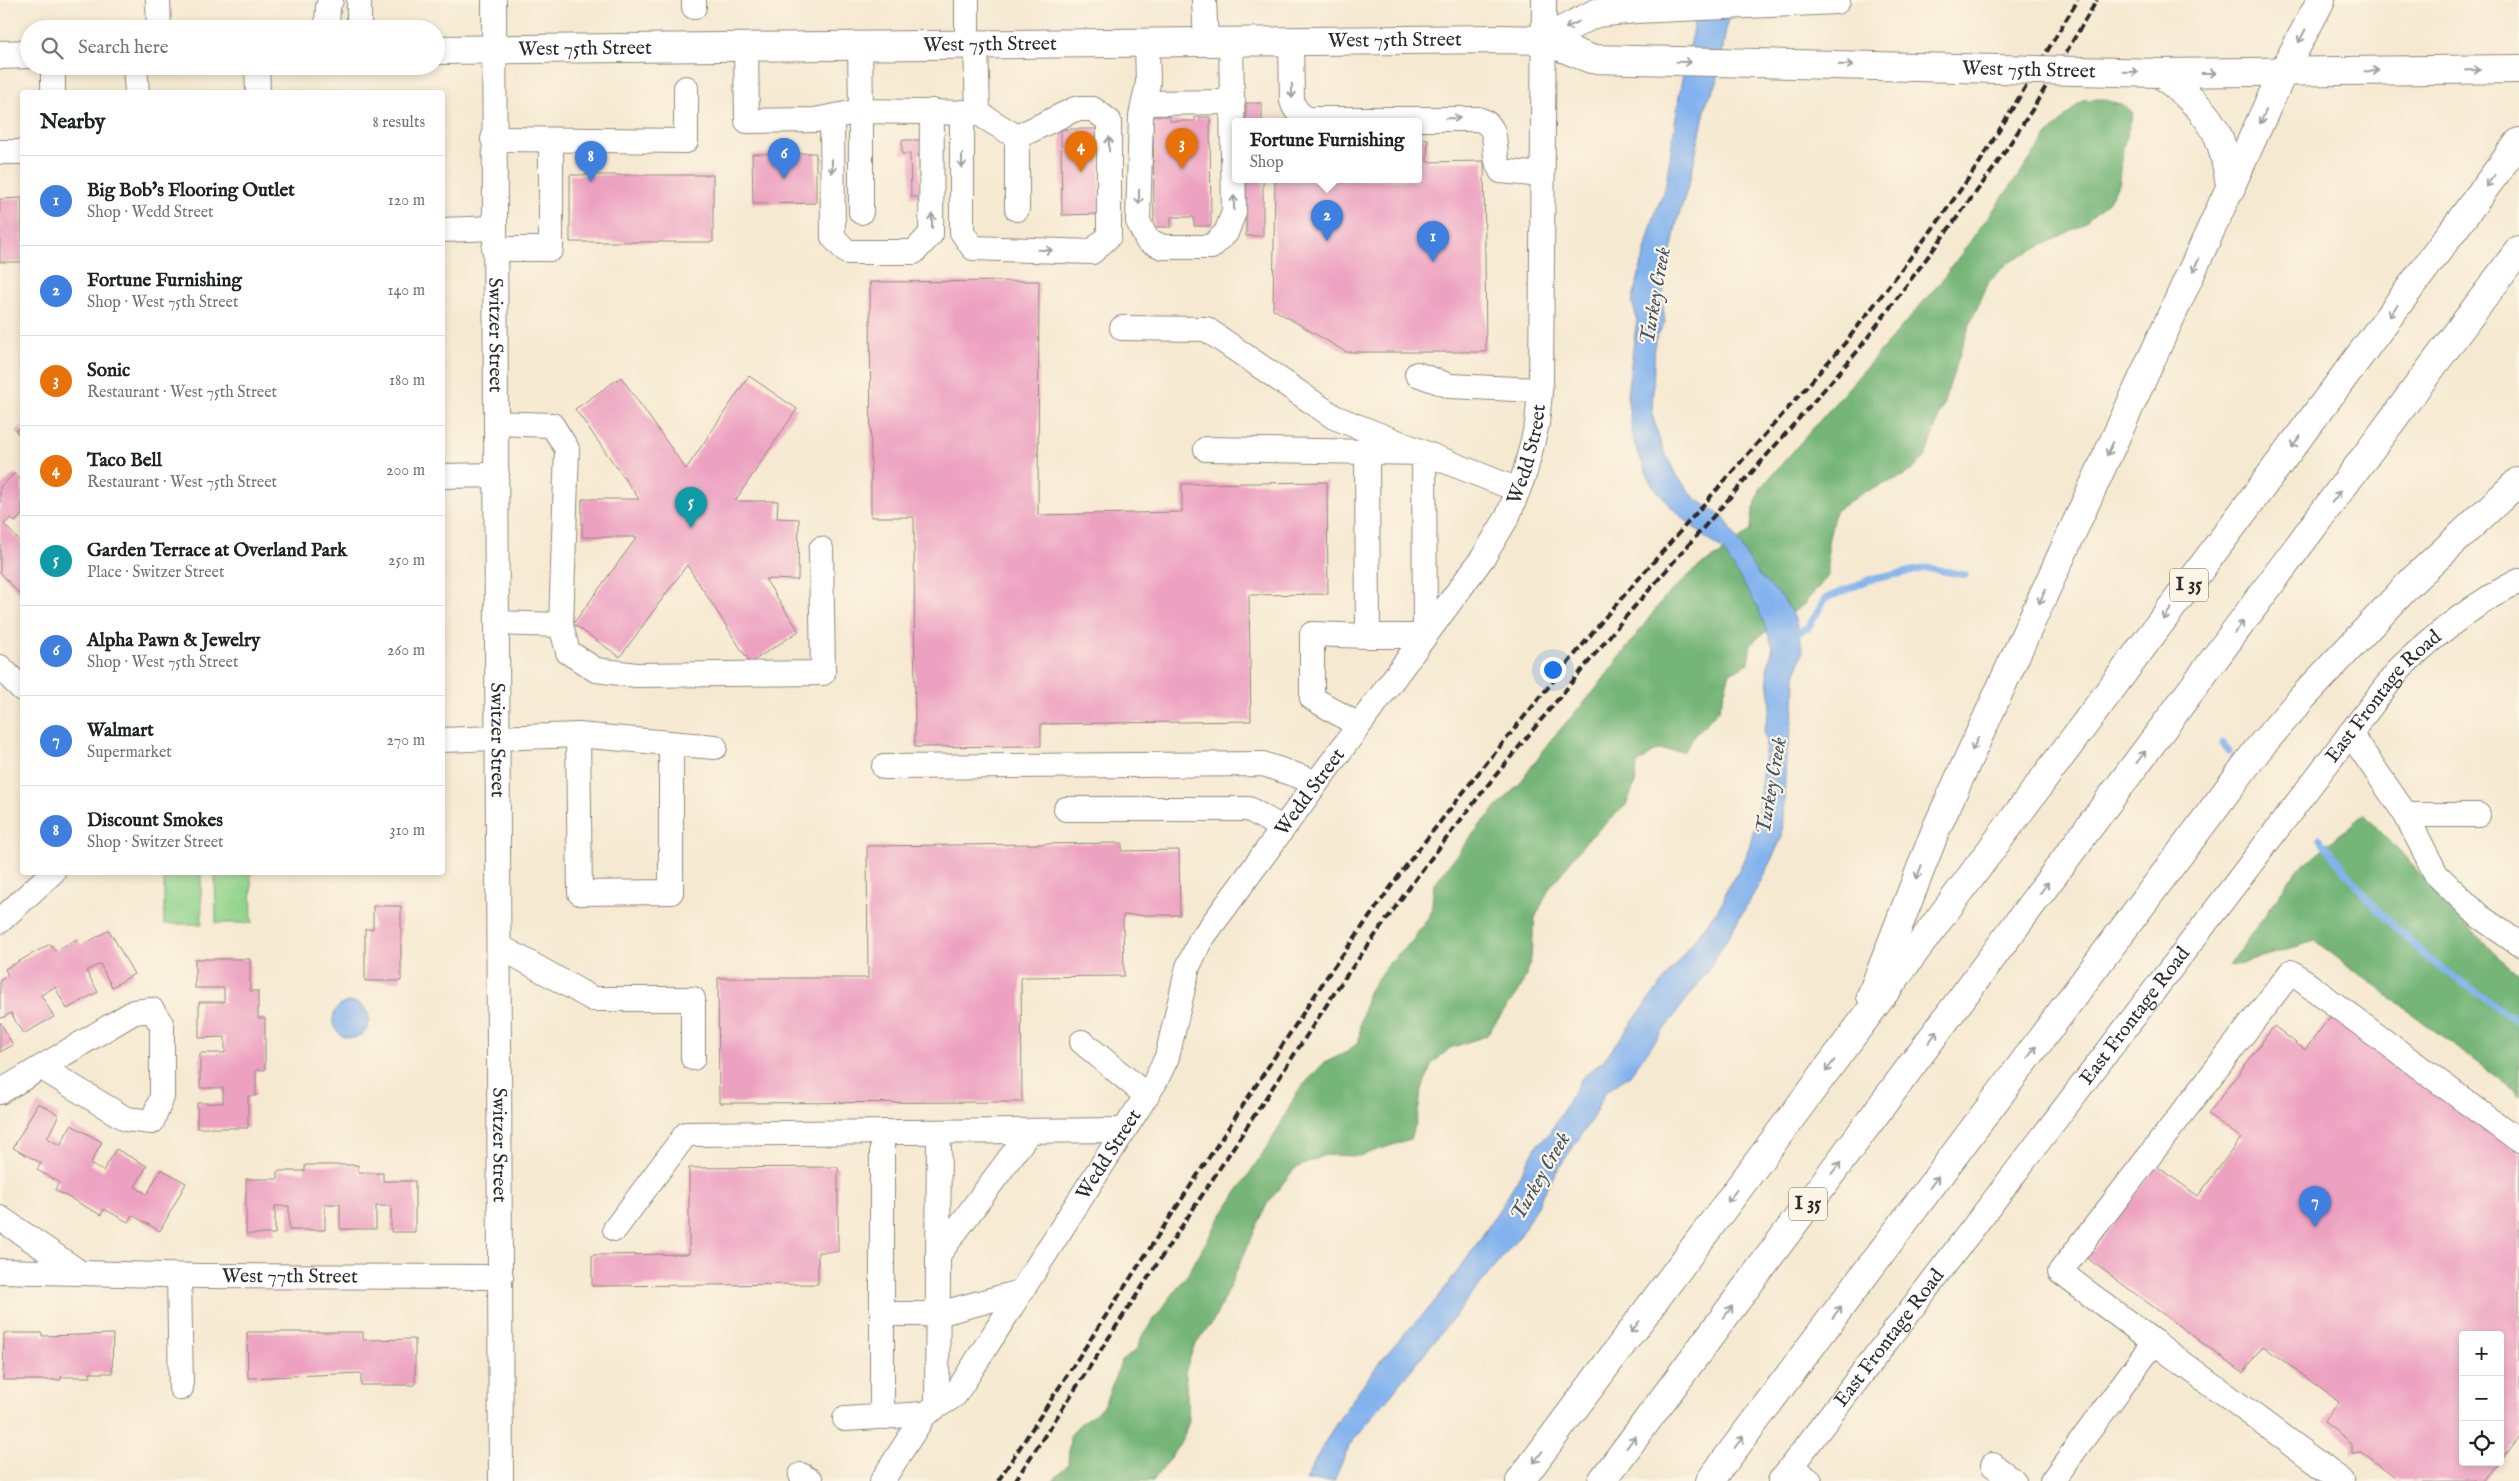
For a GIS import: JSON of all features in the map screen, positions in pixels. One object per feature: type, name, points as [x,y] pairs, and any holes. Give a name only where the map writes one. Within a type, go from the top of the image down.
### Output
[{"type":"main road","name":"West 75th Street","points":[[1543,40],[1596,13],[1635,9],[1836,0]]},
{"type":"main road","points":[[1859,1027],[1937,827],[2283,72],[2321,0]]},
{"type":"main road","name":"West 75th Street","points":[[445,50],[1543,40],[1591,59],[2160,73],[2519,69]]},
{"type":"main road","points":[[0,54],[20,54]]},
{"type":"main road","points":[[2160,73],[2194,102],[2207,117],[2222,146],[2231,189]]},
{"type":"main road","name":"I 35","points":[[1520,1481],[2519,142]]},
{"type":"main road","name":"I 35","points":[[1602,1481],[2519,250]]},
{"type":"main road","points":[[1710,1481],[2258,748],[2309,690],[2412,581],[2519,482]]},
{"type":"street","points":[[158,0],[159,20]]},
{"type":"street","points":[[327,20],[328,6],[331,0]]},
{"type":"street","points":[[359,0],[359,20]]},
{"type":"street","name":"Switzer Street","points":[[494,0],[493,140],[501,1481]]},
{"type":"street","points":[[967,0],[971,45],[970,113],[962,232],[973,248],[1092,252],[1110,236],[1109,121],[1093,109],[1075,109],[1017,137]]},
{"type":"street","points":[[1204,0],[1218,43],[1233,102],[1233,118]]},
{"type":"street","name":"Wedd Street","points":[[931,1410],[954,1395],[1147,1096],[1167,1057],[1188,967],[1200,941],[1484,556],[1508,516],[1525,472],[1537,424],[1540,390],[1544,0]]},
{"type":"street","points":[[1291,42],[1292,101],[1294,107],[1306,118]]},
{"type":"street","points":[[1148,44],[1148,83],[1141,116],[1138,221],[1147,240],[1163,247],[1211,247],[1226,233],[1234,212],[1234,183]]},
{"type":"street","points":[[860,46],[861,212]]},
{"type":"street","points":[[746,47],[747,121],[814,120],[861,111],[970,113],[1017,137]]},
{"type":"street","points":[[53,75],[53,90]]},
{"type":"street","points":[[135,75],[136,90]]},
{"type":"street","points":[[258,75],[258,90]]},
{"type":"street","points":[[493,140],[686,141],[686,88]]},
{"type":"street","points":[[1144,103],[1233,102]]},
{"type":"street","points":[[832,117],[833,237],[846,252],[914,252],[932,234],[932,111]]},
{"type":"street","points":[[1422,119],[1478,119],[1490,124],[1493,130],[1497,162],[1501,171],[1542,175]]},
{"type":"street","points":[[1017,137],[1017,209]]},
{"type":"street","points":[[445,231],[551,249],[551,140]]},
{"type":"street","points":[[0,152],[20,152]]},
{"type":"street","points":[[1122,328],[1206,329],[1334,417],[1518,490]]},
{"type":"street","points":[[1417,374],[1450,386],[1540,390]]},
{"type":"street","points":[[496,423],[552,425],[566,449],[561,625],[568,652],[596,670],[636,675],[824,673],[820,549]]},
{"type":"street","points":[[1206,449],[1424,453]]},
{"type":"street","points":[[1367,452],[1368,636]]},
{"type":"street","points":[[1358,725],[1312,698],[1312,634],[1425,636],[1424,453]]},
{"type":"street","points":[[445,476],[496,475]]},
{"type":"street","name":"East Frontage Road","points":[[1786,1474],[2400,668],[2440,631],[2502,589],[2519,580]]},
{"type":"street","points":[[497,623],[561,625]]},
{"type":"street","points":[[0,666],[20,687]]},
{"type":"street","points":[[2350,733],[2406,815],[2436,874],[2479,916],[2519,944]]},
{"type":"street","points":[[578,735],[580,893],[671,892],[671,744]]},
{"type":"street","points":[[445,740],[578,735],[716,747]]},
{"type":"street","points":[[884,767],[1263,764],[1316,782]]},
{"type":"street","points":[[1066,809],[1249,809],[1282,828]]},
{"type":"street","points":[[2406,815],[2478,814]]},
{"type":"street","points":[[3,910],[49,875]]},
{"type":"street","points":[[499,946],[593,999],[693,999],[693,1058]]},
{"type":"street","points":[[2342,1481],[2060,1272],[2291,972],[2519,1141]]},
{"type":"street","points":[[0,1092],[134,1012],[152,1010],[162,1025],[162,1097],[152,1122],[126,1119],[42,1068]]},
{"type":"street","points":[[1082,1042],[1147,1096]]},
{"type":"street","points":[[615,1229],[686,1134],[1124,1130]]},
{"type":"street","points":[[938,1255],[1030,1131]]},
{"type":"street","points":[[882,1132],[882,1402],[884,1417]]},
{"type":"street","points":[[882,1481],[931,1410],[938,1314],[939,1132]]},
{"type":"street","points":[[0,1218],[80,1272]]},
{"type":"street","name":"West 77th Street","points":[[0,1271],[179,1276],[501,1277]]},
{"type":"street","points":[[179,1276],[181,1388]]},
{"type":"street","points":[[883,1314],[938,1314],[1020,1292]]},
{"type":"street","points":[[2052,1481],[2154,1342]]},
{"type":"street","points":[[845,1419],[884,1417],[931,1410]]},
{"type":"street","points":[[1993,1465],[2014,1481]]},
{"type":"street","points":[[1786,1474],[1810,1481]]},
{"type":"green space","points":[[2100,99],[2120,104],[2133,113],[2123,147],[2120,182],[2107,203],[2078,227],[2008,263],[1989,282],[1971,321],[1925,458],[1905,475],[1863,493],[1835,511],[1828,542],[1828,576],[1803,605],[1760,636],[1750,646],[1749,663],[1730,673],[1719,710],[1693,737],[1684,751],[1657,750],[1637,764],[1635,783],[1626,805],[1586,841],[1549,889],[1535,918],[1530,965],[1521,987],[1486,1036],[1450,1048],[1432,1064],[1422,1089],[1416,1123],[1410,1139],[1360,1156],[1325,1155],[1294,1169],[1267,1204],[1214,1320],[1194,1346],[1185,1372],[1189,1421],[1182,1441],[1153,1481],[1053,1481],[1068,1464],[1070,1436],[1081,1422],[1095,1414],[1105,1403],[1121,1362],[1137,1349],[1143,1334],[1188,1274],[1218,1221],[1276,1133],[1297,1092],[1324,1063],[1345,1053],[1359,1042],[1360,1024],[1368,992],[1387,965],[1412,941],[1431,913],[1434,884],[1481,824],[1520,783],[1549,742],[1595,690],[1665,597],[1698,567],[1719,555],[1751,530],[1752,516],[1760,489],[1939,284],[2048,135],[2082,100]]},
{"type":"green space","points":[[2364,814],[2498,957],[2519,973],[2519,1094],[2315,941],[2228,967],[2296,871]]},
{"type":"green space","points":[[164,875],[201,875],[202,924],[164,924]]},
{"type":"green space","points":[[215,875],[251,875],[252,923],[216,923]]},
{"type":"water","name":"Turkey Creek","points":[[1699,0],[1731,0],[1717,83],[1707,101],[1690,180],[1677,221],[1662,299],[1665,322],[1655,340],[1652,414],[1661,445],[1676,475],[1695,498],[1725,519],[1758,575],[1783,598],[1795,619],[1803,651],[1795,675],[1794,708],[1786,760],[1782,837],[1760,883],[1708,971],[1629,1076],[1605,1092],[1593,1117],[1549,1183],[1522,1233],[1349,1446],[1334,1481],[1305,1481],[1337,1422],[1362,1385],[1450,1281],[1477,1243],[1538,1144],[1549,1134],[1582,1078],[1603,1061],[1723,902],[1727,888],[1739,870],[1749,848],[1757,816],[1766,744],[1764,731],[1771,703],[1767,670],[1773,647],[1758,608],[1722,549],[1708,540],[1671,507],[1651,483],[1634,443],[1627,395],[1637,319],[1632,302],[1653,220],[1666,184],[1681,84]]},
{"type":"water","points":[[351,1002],[364,1007],[369,1020],[364,1033],[351,1038],[338,1033],[333,1020],[338,1007]]},
{"type":"building","points":[[1246,103],[1262,103],[1262,118],[1246,118]]},
{"type":"building","points":[[1153,116],[1170,116],[1170,121],[1195,121],[1195,117],[1210,117],[1211,226],[1194,226],[1194,217],[1171,217],[1171,227],[1154,227]]},
{"type":"building","points":[[1061,129],[1099,129],[1100,214],[1062,215]]},
{"type":"building","points":[[1422,139],[1428,139],[1427,162],[1484,161],[1486,352],[1346,352],[1273,309],[1275,183],[1422,183]]},
{"type":"building","points":[[902,140],[926,140],[926,154],[919,154],[920,197],[911,197],[910,154],[902,154]]},
{"type":"building","points":[[816,153],[816,203],[753,204],[752,154]]},
{"type":"building","points":[[570,175],[713,175],[713,242],[570,242]]},
{"type":"building","points":[[1246,183],[1263,183],[1263,236],[1246,236]]},
{"type":"building","points":[[20,198],[20,262],[0,262],[0,199]]},
{"type":"building","points":[[1039,281],[1038,515],[1182,512],[1182,484],[1327,482],[1328,594],[1249,595],[1251,721],[1041,724],[1041,746],[915,747],[914,517],[871,517],[870,282]]},
{"type":"building","points":[[749,376],[797,409],[735,501],[778,501],[777,518],[799,519],[798,580],[765,579],[799,631],[750,663],[687,565],[620,657],[573,624],[637,537],[582,537],[582,499],[639,499],[575,409],[621,377],[686,469]]},
{"type":"building","points":[[20,427],[20,436],[16,431]]},
{"type":"building","points":[[15,473],[20,479],[20,517],[15,522],[11,518],[4,524],[20,542],[20,595],[0,572],[0,487]]},
{"type":"building","points":[[1122,843],[1122,851],[1179,850],[1180,915],[1123,915],[1124,976],[1021,977],[1022,1102],[719,1103],[718,978],[868,978],[867,846]]},
{"type":"building","points":[[373,906],[401,906],[401,981],[365,981],[365,929],[373,929]]},
{"type":"building","points":[[109,930],[134,974],[112,987],[100,964],[86,971],[98,992],[67,1009],[55,987],[41,995],[54,1017],[23,1034],[11,1013],[0,1019],[0,980],[8,976],[5,969],[50,944],[55,951],[77,939],[81,946]]},
{"type":"building","points":[[195,959],[250,959],[250,991],[258,991],[258,1018],[265,1018],[265,1070],[256,1070],[256,1096],[248,1096],[248,1128],[197,1128],[197,1103],[223,1103],[223,1088],[200,1088],[200,1053],[225,1053],[225,1037],[199,1038],[199,1002],[224,1002],[224,988],[195,988]]},
{"type":"building","points":[[2332,1014],[2519,1153],[2519,1435],[2504,1455],[2504,1331],[2459,1331],[2459,1466],[2496,1466],[2484,1481],[2399,1481],[2361,1452],[2352,1453],[2352,1443],[2324,1422],[2339,1402],[2263,1346],[2243,1373],[2087,1258],[2157,1166],[2198,1196],[2241,1138],[2208,1114],[2274,1026],[2305,1050]]},
{"type":"building","points":[[0,1022],[13,1045],[0,1052]]},
{"type":"building","points":[[38,1103],[59,1115],[47,1138],[60,1145],[71,1125],[102,1142],[90,1164],[103,1171],[116,1149],[147,1166],[135,1187],[147,1194],[161,1169],[186,1183],[160,1231],[132,1215],[128,1222],[104,1209],[101,1215],[55,1190],[59,1182],[37,1170],[41,1163],[13,1148]]},
{"type":"building","points":[[305,1165],[358,1165],[358,1173],[383,1173],[383,1181],[415,1181],[415,1232],[391,1232],[391,1206],[376,1206],[376,1229],[340,1229],[340,1204],[325,1204],[325,1230],[289,1230],[289,1206],[275,1206],[275,1234],[246,1234],[246,1179],[278,1179],[278,1171],[305,1171]]},
{"type":"building","points":[[838,1167],[838,1252],[818,1252],[818,1284],[592,1286],[592,1255],[689,1254],[689,1168]]},
{"type":"building","points":[[247,1332],[363,1332],[363,1340],[415,1339],[415,1385],[361,1385],[361,1373],[248,1378]]},
{"type":"building","points":[[4,1333],[42,1333],[42,1336],[113,1334],[112,1373],[90,1373],[91,1377],[61,1377],[61,1380],[3,1380]]},
{"type":"waterway","points":[[1790,636],[1808,628],[1825,599],[1869,580],[1927,568],[1965,575]]},
{"type":"waterway","points":[[2223,744],[2229,751]]},
{"type":"waterway","points":[[2320,839],[2371,903],[2425,956],[2519,1022]]},
{"type":"railway","points":[[998,1481],[1328,975],[1408,863],[1607,615],[1845,343],[1937,223],[1980,162],[2078,0]]},
{"type":"railway","points":[[1015,1481],[1339,986],[1419,874],[1487,786],[1622,621],[1856,353],[1994,168],[2032,110],[2097,0]]},
{"type":"place","name":"Sonic","points":[[1182,169]]},
{"type":"place","name":"Taco Bell","points":[[1081,172]]},
{"type":"place","name":"Alpha Pawn & Jewelry","points":[[784,179]]},
{"type":"place","name":"Discount Smokes","points":[[591,182]]},
{"type":"place","name":"Fortune Furnishing","points":[[1327,241]]},
{"type":"place","name":"Big Bob's Flooring Outlet","points":[[1433,262]]},
{"type":"place","name":"Garden Terrace at Overland Park","points":[[691,528]]},
{"type":"place","name":"Walmart","points":[[2315,1227]]}]
